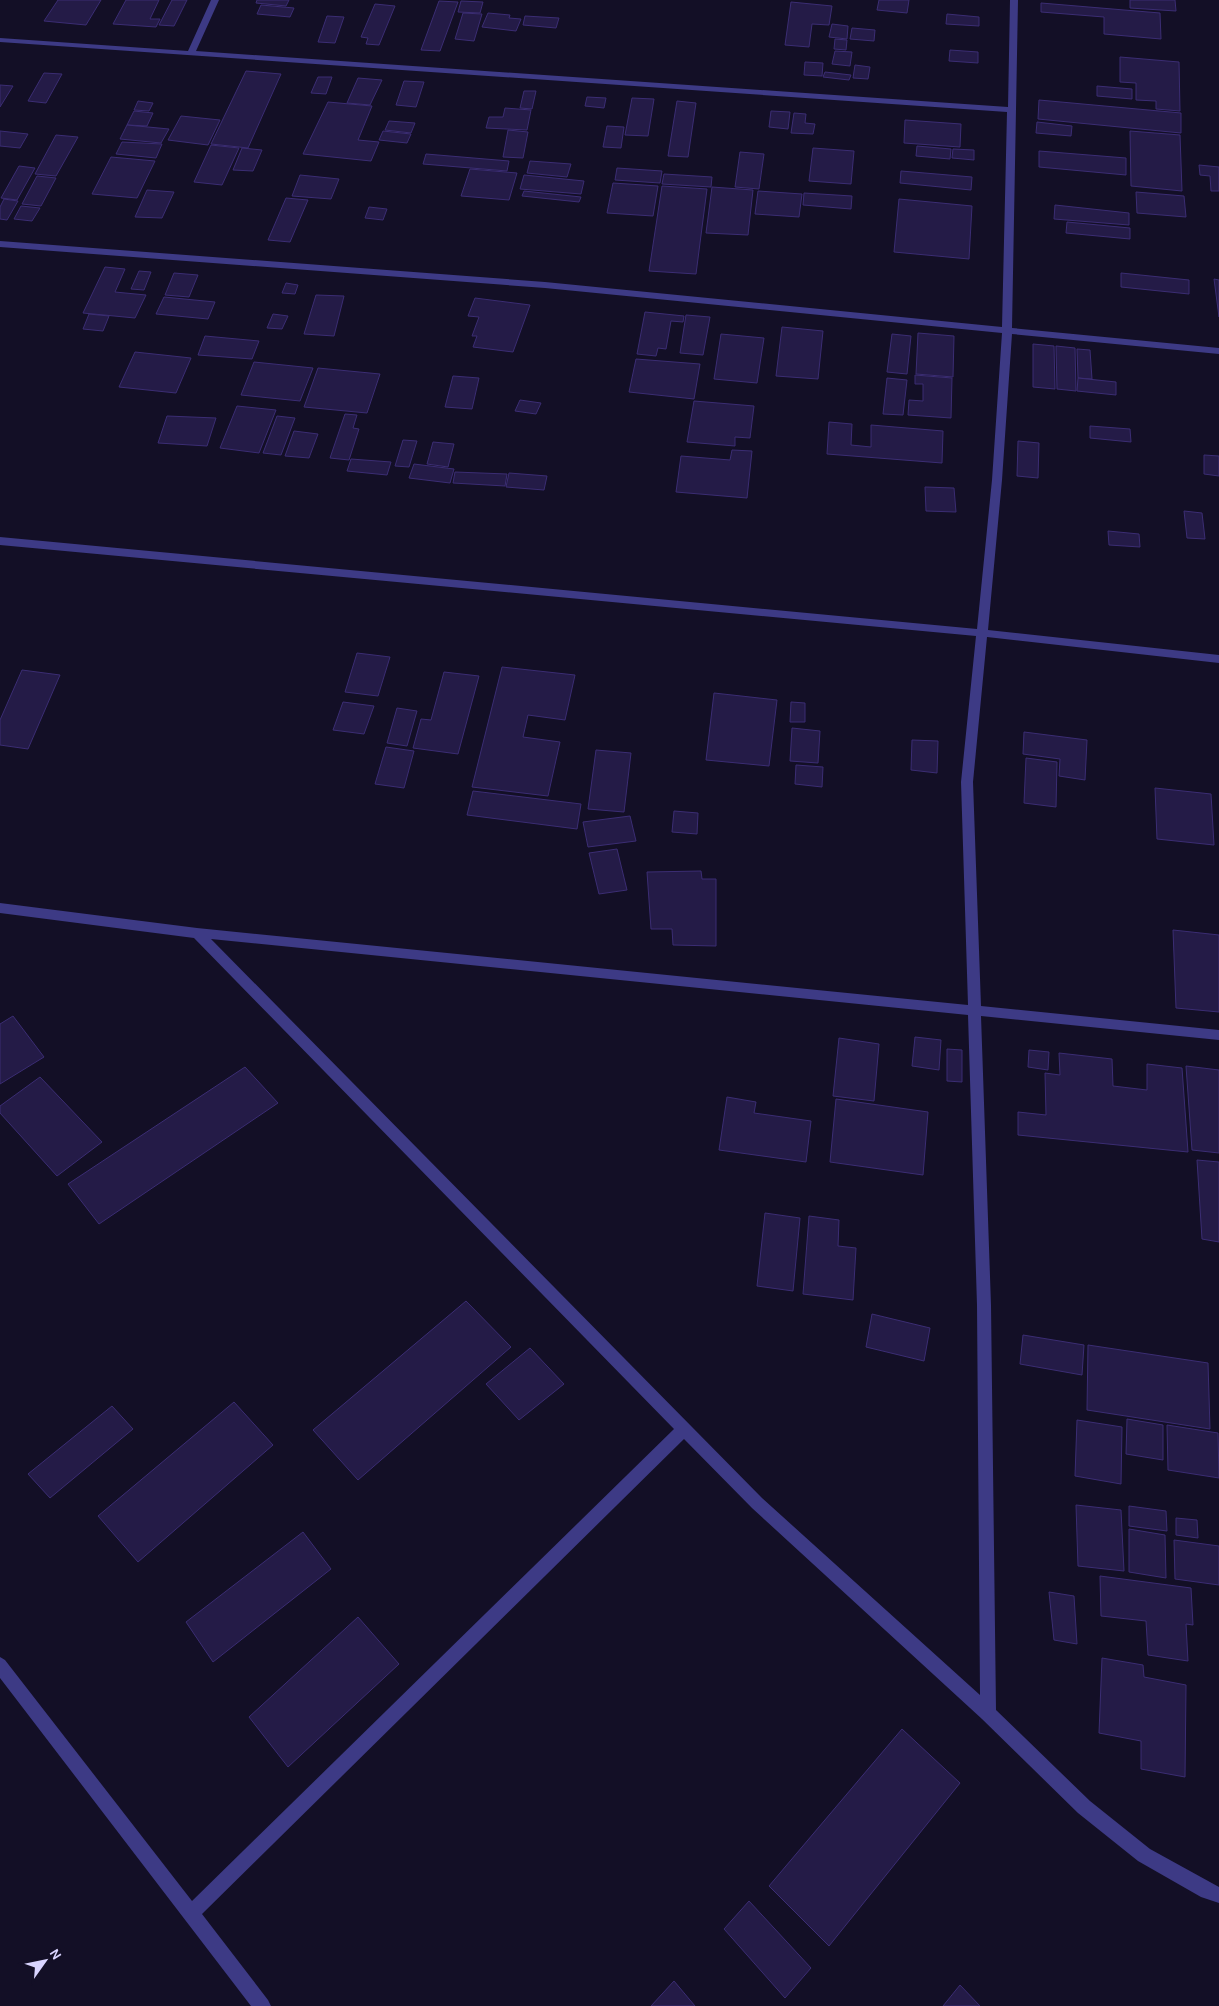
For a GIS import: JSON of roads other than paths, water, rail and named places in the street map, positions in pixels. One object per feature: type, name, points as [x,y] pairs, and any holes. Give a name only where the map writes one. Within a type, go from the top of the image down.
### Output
[{"type":"street","points":[[191,53],[215,0]]},
{"type":"street","points":[[988,1713],[984,1305],[968,782],[983,633],[1007,330],[1010,110],[1014,0]]},
{"type":"street","points":[[0,40],[1010,110]]},
{"type":"street","points":[[0,244],[545,285],[1219,351]]},
{"type":"street","points":[[0,541],[983,633],[1219,659]]},
{"type":"street","points":[[0,908],[197,933],[1219,1035]]},
{"type":"street","points":[[197,933],[756,1503],[988,1713],[1084,1807],[1144,1855],[1207,1891],[1219,1895]]},
{"type":"street","points":[[191,1913],[683,1430]]},
{"type":"street","points":[[0,1665],[262,2006]]}]
